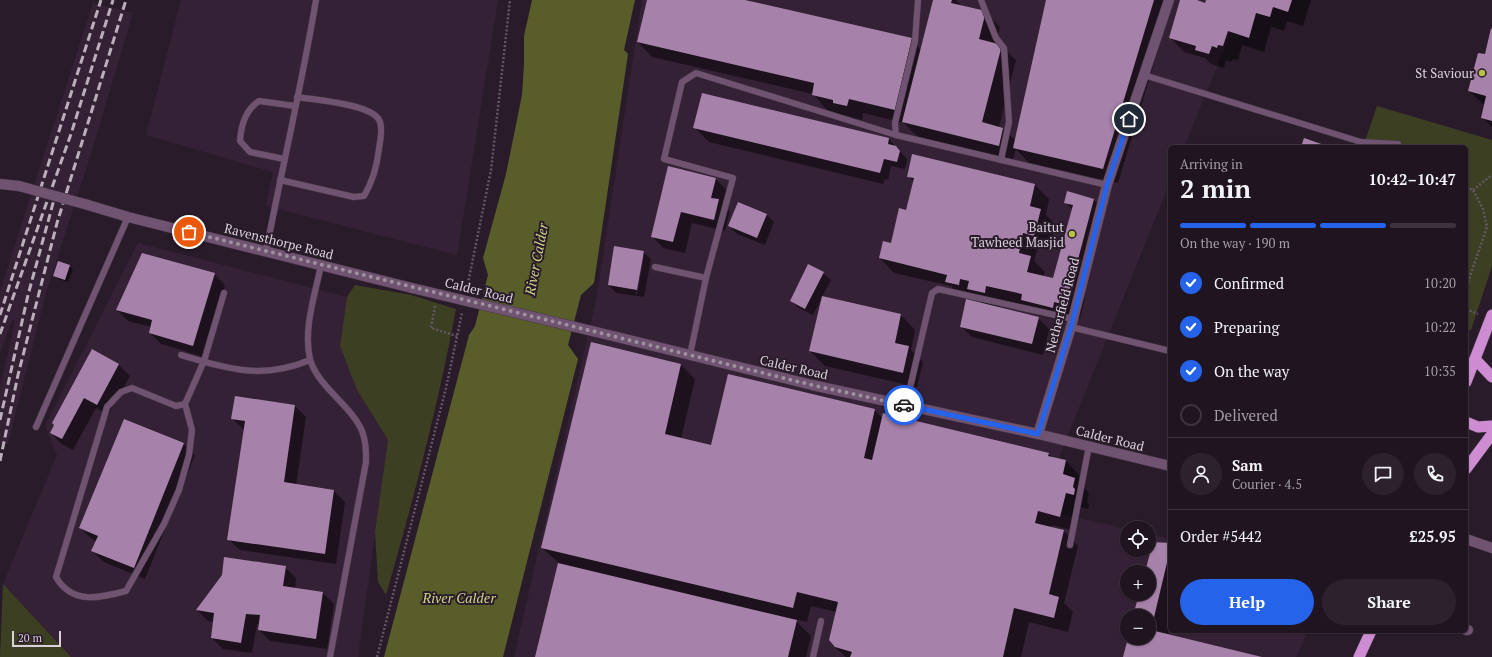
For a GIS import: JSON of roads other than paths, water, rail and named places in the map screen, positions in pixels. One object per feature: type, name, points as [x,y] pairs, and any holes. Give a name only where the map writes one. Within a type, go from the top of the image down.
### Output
[{"type":"highway","points":[[1468,377],[1492,315]]},
{"type":"highway","points":[[1475,359],[1492,377]]},
{"type":"highway","points":[[1468,423],[1478,427],[1492,426]]},
{"type":"highway","points":[[1468,466],[1492,434]]},
{"type":"highway","points":[[1359,657],[1370,633]]},
{"type":"street","name":"Netherfield Road","points":[[1038,434],[1072,323],[1107,185],[1169,0]]},
{"type":"street","name":"Ravensthorpe Road","points":[[0,184],[19,186],[128,217],[412,288]]},
{"type":"street","name":"Calder Road","points":[[412,288],[690,355],[1038,434],[1168,466]]},
{"type":"street","points":[[1468,540],[1492,548]]},
{"type":"lane","points":[[266,252],[316,0]]},
{"type":"lane","points":[[896,135],[895,123],[914,41],[918,0]]},
{"type":"lane","points":[[981,0],[996,38],[1004,48],[1009,122],[1001,160]]},
{"type":"lane","points":[[690,355],[706,278],[733,178],[664,159],[682,82],[696,73],[896,135],[1107,185]]},
{"type":"lane","points":[[1144,75],[1361,142],[1398,144]]},
{"type":"lane","points":[[280,180],[354,197],[364,196],[371,186],[377,165],[382,131],[380,120],[372,113],[356,107],[297,97]]},
{"type":"lane","points":[[284,159],[250,152],[240,141],[241,134],[245,115],[252,105],[259,101],[268,100],[295,106]]},
{"type":"lane","points":[[36,427],[128,217]]},
{"type":"lane","points":[[321,265],[307,335],[310,360],[320,378],[352,414],[362,431],[365,442],[366,462],[330,657]]},
{"type":"lane","points":[[655,267],[706,278]]},
{"type":"lane","points":[[906,405],[932,293],[938,289],[1072,323],[1168,350]]},
{"type":"lane","points":[[186,404],[176,406],[132,388],[121,392],[107,407],[56,577],[62,586],[76,595],[100,598],[126,591],[164,524],[179,490],[189,455],[192,430],[186,404],[204,362],[224,293]]},
{"type":"lane","points":[[181,355],[204,362],[254,372],[292,368],[310,360]]},
{"type":"lane","points":[[1070,545],[1089,446]]},
{"type":"lane","points":[[813,657],[821,621]]},
{"type":"water","name":"River Calder","points":[[532,0],[635,0],[624,50],[628,54],[594,283],[581,295],[568,345],[578,359],[503,657],[384,657],[469,335],[475,326],[488,275],[483,258],[506,174],[522,95],[524,36]]},
{"type":"railway","points":[[0,315],[101,0]]},
{"type":"railway","points":[[0,334],[71,134],[113,0]]},
{"type":"railway","points":[[0,461],[18,375],[57,223],[126,0]]},
{"type":"railway","points":[[0,420],[28,295],[55,196]]},
{"type":"place","name":"St Saviour","points":[[1482,73]]},
{"type":"place","name":"Baitut Tawheed Masjid","points":[[1072,234]]}]
